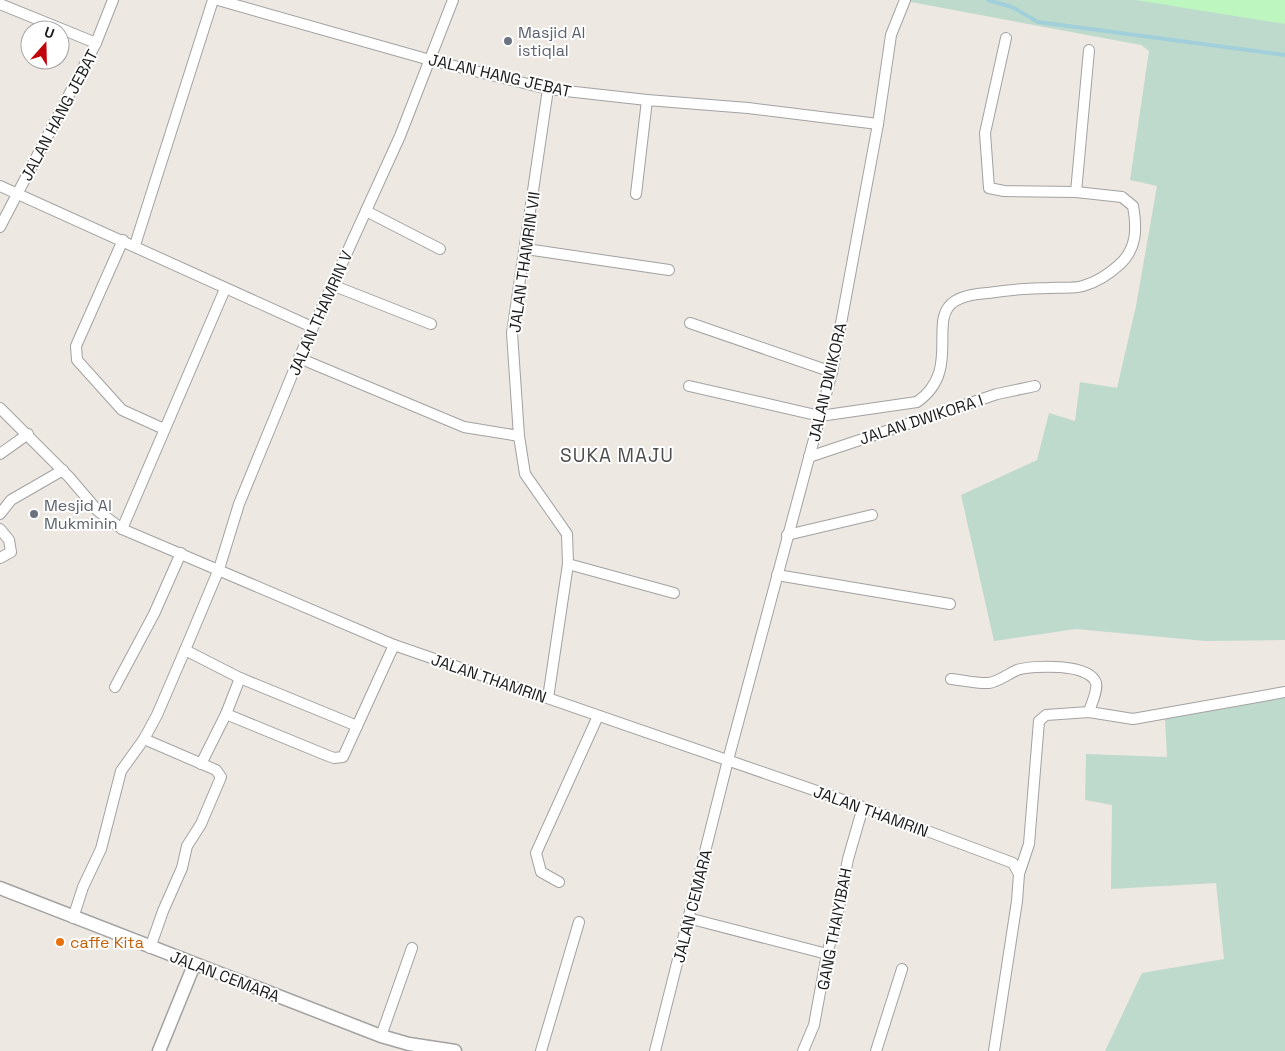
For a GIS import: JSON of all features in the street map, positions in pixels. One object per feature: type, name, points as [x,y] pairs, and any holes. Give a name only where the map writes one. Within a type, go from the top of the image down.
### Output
[{"type":"street","name":"JALAN HANG JEBAT","points":[[0,227],[96,43],[113,0]]},
{"type":"street","points":[[135,245],[213,0]]},
{"type":"street","name":"JALAN HANG JEBAT","points":[[218,0],[430,60],[548,89],[647,100],[748,108],[878,124]]},
{"type":"street","name":"JALAN THAMRIN V","points":[[73,918],[101,849],[121,771],[144,739],[185,650],[219,570],[239,504],[299,358],[366,211],[430,60],[453,0]]},
{"type":"street","name":"JALAN DWIKORA","points":[[728,760],[776,575],[832,372],[878,124],[890,35],[904,1]]},
{"type":"street","points":[[0,4],[96,43]]},
{"type":"street","points":[[689,386],[820,416],[916,402],[926,395],[937,381],[942,366],[942,325],[946,311],[954,302],[968,295],[1011,290],[1082,286],[1106,277],[1127,258],[1137,230],[1133,206],[1122,197],[1076,192],[1004,191],[989,188],[985,133],[1006,38]]},
{"type":"street","points":[[1076,192],[1089,50]]},
{"type":"street","name":"JALAN THAMRIN VII","points":[[548,89],[526,249],[512,333],[519,436],[525,474],[567,534],[568,564],[548,698]]},
{"type":"street","points":[[636,194],[647,100]]},
{"type":"street","points":[[0,186],[135,245],[225,289],[312,327]]},
{"type":"street","points":[[366,211],[440,249]]},
{"type":"street","points":[[123,240],[76,346],[77,360],[122,410],[164,429]]},
{"type":"street","points":[[526,249],[669,270]]},
{"type":"street","points":[[332,285],[431,324]]},
{"type":"street","points":[[122,529],[225,289]]},
{"type":"street","points":[[690,323],[832,372]]},
{"type":"street","points":[[299,358],[464,427],[519,436]]},
{"type":"street","name":"JALAN DWIKORA I","points":[[809,457],[998,394],[1035,386]]},
{"type":"street","name":"JALAN THAMRIN","points":[[0,408],[63,470],[98,511],[122,529],[394,645],[863,807],[1013,863],[1019,874]]},
{"type":"street","points":[[0,454],[28,434]]},
{"type":"street","points":[[0,514],[1,509],[11,500],[63,470]]},
{"type":"street","points":[[787,535],[872,515]]},
{"type":"street","points":[[0,528],[9,540],[11,552],[0,558]]},
{"type":"street","points":[[115,687],[154,614],[181,553]]},
{"type":"street","points":[[568,564],[674,592]]},
{"type":"street","points":[[776,575],[950,604]]},
{"type":"street","points":[[226,714],[334,758],[343,757],[394,645]]},
{"type":"street","points":[[185,650],[240,678],[357,726]]},
{"type":"street","points":[[951,679],[990,683],[1030,667],[1064,667],[1090,675],[1094,679],[1097,685],[1089,712]]},
{"type":"street","points":[[201,764],[226,714],[240,678]]},
{"type":"street","points":[[994,1051],[1019,874],[1029,844],[1039,721],[1046,715],[1089,712],[1133,719],[1285,692]]},
{"type":"street","points":[[559,882],[541,872],[536,853],[598,716]]},
{"type":"street","points":[[144,739],[216,770],[221,777],[202,824],[187,846],[182,868],[163,911],[150,948]]},
{"type":"street","name":"JALAN CEMARA","points":[[655,1051],[728,760]]},
{"type":"street","name":"GANG THAIYIBAH","points":[[803,1051],[814,1025],[827,954],[837,918],[848,859],[863,807]]},
{"type":"street","name":"JALAN CEMARA","points":[[0,888],[150,948],[381,1036],[409,1044],[455,1051]]},
{"type":"street","points":[[688,918],[827,954]]},
{"type":"street","points":[[541,1051],[580,922]]},
{"type":"street","points":[[381,1036],[412,948]]},
{"type":"street","points":[[159,1051],[194,965]]},
{"type":"street","points":[[876,1051],[902,969]]},
{"type":"green space","points":[[900,0],[1285,0],[1285,640],[1205,641],[1076,629],[994,641],[961,495],[1037,460],[1049,413],[1075,421],[1080,382],[1117,388],[1136,306],[1157,186],[1130,180],[1149,51],[1141,45]]},
{"type":"green space","points":[[1136,0],[1285,0],[1285,24]]},
{"type":"green space","points":[[1285,696],[1285,1051],[1105,1051],[1142,973],[1224,959],[1216,883],[1111,889],[1112,805],[1085,800],[1086,754],[1167,757],[1165,718]]},
{"type":"waterway","points":[[988,0],[1012,7],[1038,22],[1285,55]]},
{"type":"place","name":"Masjid Al istiqlal","points":[[508,41]]},
{"type":"place","name":"Mesjid Al Mukminin","points":[[34,514]]},
{"type":"place","name":"caffe Kita","points":[[60,942]]},
{"type":"district","name":"SUKA MAJU","points":[[617,455]]}]
